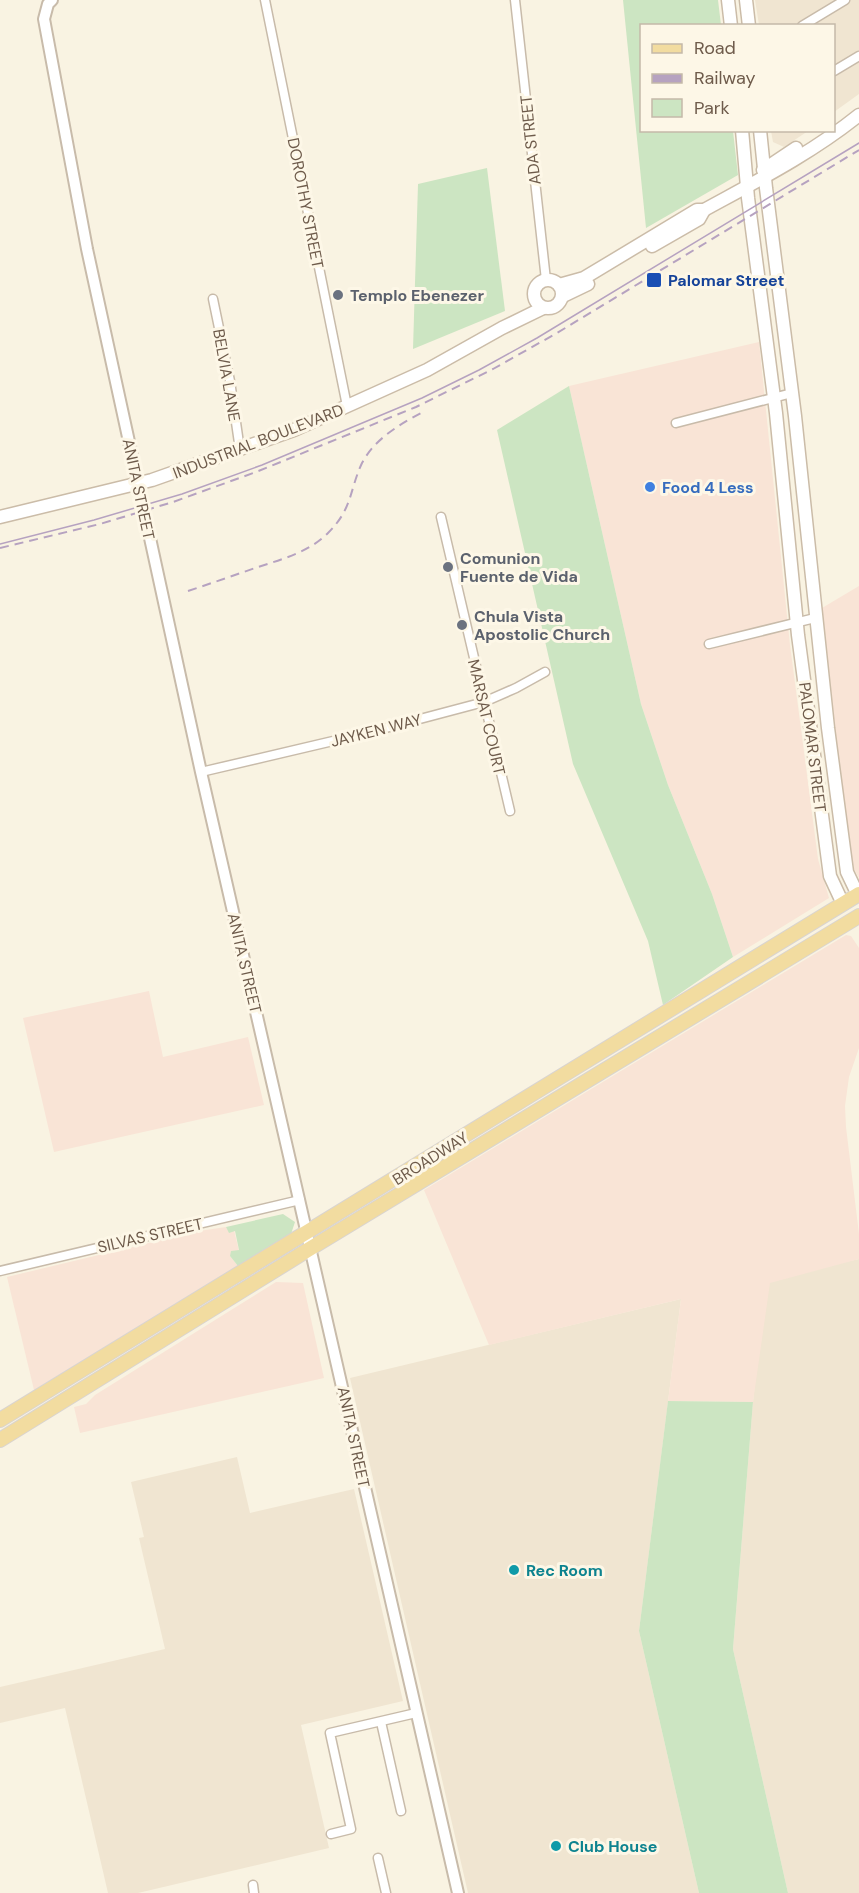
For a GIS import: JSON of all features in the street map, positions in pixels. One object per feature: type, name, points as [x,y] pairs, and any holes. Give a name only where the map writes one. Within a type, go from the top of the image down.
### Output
[{"type":"main road","points":[[728,0],[731,24]]},
{"type":"main road","points":[[746,0],[749,24]]},
{"type":"main road","name":"INDUSTRIAL BOULEVARD","points":[[835,125],[859,114]]},
{"type":"main road","name":"INDUSTRIAL BOULEVARD","points":[[764,173],[843,128],[859,114]]},
{"type":"main road","name":"PALOMAR STREET","points":[[742,132],[798,622],[830,876],[843,904],[857,921]]},
{"type":"main road","name":"PALOMAR STREET","points":[[760,132],[792,393],[815,618],[847,872],[859,896]]},
{"type":"main road","name":"INDUSTRIAL BOULEVARD","points":[[0,517],[174,474],[240,450],[427,370],[502,328],[543,308],[555,307],[561,290],[699,219],[704,210],[748,186],[822,132]]},
{"type":"main road","name":"INDUSTRIAL BOULEVARD","points":[[502,328],[534,296],[535,287],[546,280]]},
{"type":"main road","points":[[546,280],[556,281],[561,290]]},
{"type":"main road","points":[[534,296],[543,308]]},
{"type":"main road","name":"BROADWAY","points":[[0,1420],[698,992],[859,896]]},
{"type":"main road","name":"BROADWAY","points":[[0,1440],[142,1350],[677,1026],[857,921]]},
{"type":"main road","points":[[677,1026],[674,1019],[696,1002],[698,992]]},
{"type":"main road","points":[[641,1048],[646,1036],[664,1024],[662,1014]]},
{"type":"main road","points":[[513,1106],[522,1120]]},
{"type":"main road","points":[[136,1336],[142,1350]]},
{"type":"street","name":"ANITA STREET","points":[[52,0],[48,4],[44,19],[87,253],[201,772],[458,1893]]},
{"type":"street","name":"DOROTHY STREET","points":[[265,0],[347,406]]},
{"type":"street","name":"ADA STREET","points":[[514,0],[546,280]]},
{"type":"street","points":[[805,24],[845,0]]},
{"type":"street","points":[[835,70],[859,56]]},
{"type":"street","name":"BELVIA LANE","points":[[213,299],[230,381],[240,450]]},
{"type":"street","points":[[676,423],[792,393]]},
{"type":"street","name":"MARSAT COURT","points":[[441,517],[510,811]]},
{"type":"street","points":[[709,644],[815,618]]},
{"type":"street","name":"JAYKEN WAY","points":[[201,772],[368,733],[484,702],[545,672]]},
{"type":"street","name":"SILVAS STREET","points":[[0,1271],[300,1200]]},
{"type":"street","points":[[331,1833],[351,1829],[330,1733],[416,1713]]},
{"type":"street","points":[[381,1722],[401,1811]]},
{"type":"street","points":[[378,1858],[386,1893]]},
{"type":"shaded area","points":[[755,0],[859,0],[859,94],[835,111],[835,24],[759,24]]},
{"type":"shaded area","points":[[771,132],[806,132],[784,147],[773,142]]},
{"type":"shaded area","points":[[759,342],[790,645],[818,859],[829,898],[733,957],[712,894],[668,785],[641,704],[569,386]]},
{"type":"shaded area","points":[[859,586],[859,878],[854,869],[845,822],[822,608]]},
{"type":"shaded area","points":[[846,935],[851,936],[859,948],[859,1048],[849,1077],[845,1106],[859,1234],[859,1259],[770,1283],[753,1402],[668,1401],[681,1299],[489,1345],[424,1190]]},
{"type":"shaded area","points":[[149,991],[163,1057],[248,1037],[264,1105],[54,1152],[23,1018]]},
{"type":"shaded area","points":[[226,1227],[229,1232],[234,1230],[239,1251],[230,1256],[238,1266],[34,1390],[7,1277],[199,1231]]},
{"type":"shaded area","points":[[859,1259],[859,1893],[788,1893],[733,1649],[753,1402],[766,1279]]},
{"type":"shaded area","points":[[276,1282],[303,1283],[324,1378],[80,1433],[74,1407],[86,1404],[95,1395]]},
{"type":"shaded area","points":[[681,1299],[639,1631],[699,1893],[468,1893],[350,1378]]},
{"type":"shaded area","points":[[237,1457],[250,1513],[354,1489],[403,1701],[301,1725],[329,1848],[138,1893],[108,1893],[65,1708],[0,1723],[0,1687],[165,1649],[139,1538],[144,1537],[131,1482]]},
{"type":"green space","points":[[623,0],[718,0],[721,24],[640,24],[640,132],[733,132],[738,175],[646,228]]},
{"type":"green space","points":[[487,168],[505,311],[413,349],[418,184]]},
{"type":"green space","points":[[569,386],[641,704],[668,785],[712,894],[733,957],[663,1005],[648,941],[573,764],[497,430]]},
{"type":"green space","points":[[283,1214],[295,1222],[291,1234],[238,1266],[230,1256],[231,1251],[239,1250],[235,1231],[229,1233],[226,1227]]},
{"type":"green space","points":[[668,1401],[753,1402],[733,1649],[788,1893],[699,1893],[639,1631]]},
{"type":"tram line","points":[[0,544],[182,494],[262,465],[422,398],[537,338],[859,143]]},
{"type":"railway","points":[[0,548],[100,524],[173,502],[256,472],[416,407],[493,369],[557,333],[859,150]]},
{"type":"railway","points":[[188,591],[286,558],[321,540],[342,515],[367,454],[390,432],[425,411]]},
{"type":"place","name":"Palomar Street","points":[[654,280]]},
{"type":"place","name":"Templo Ebenezer","points":[[338,295]]},
{"type":"place","name":"Food 4 Less","points":[[650,487]]},
{"type":"place","name":"Comunion Fuente de Vida","points":[[448,567]]},
{"type":"place","name":"Chula Vista Apostolic Church","points":[[462,625]]},
{"type":"place","name":"Rec Room","points":[[514,1570]]},
{"type":"place","name":"Club House","points":[[556,1846]]}]
